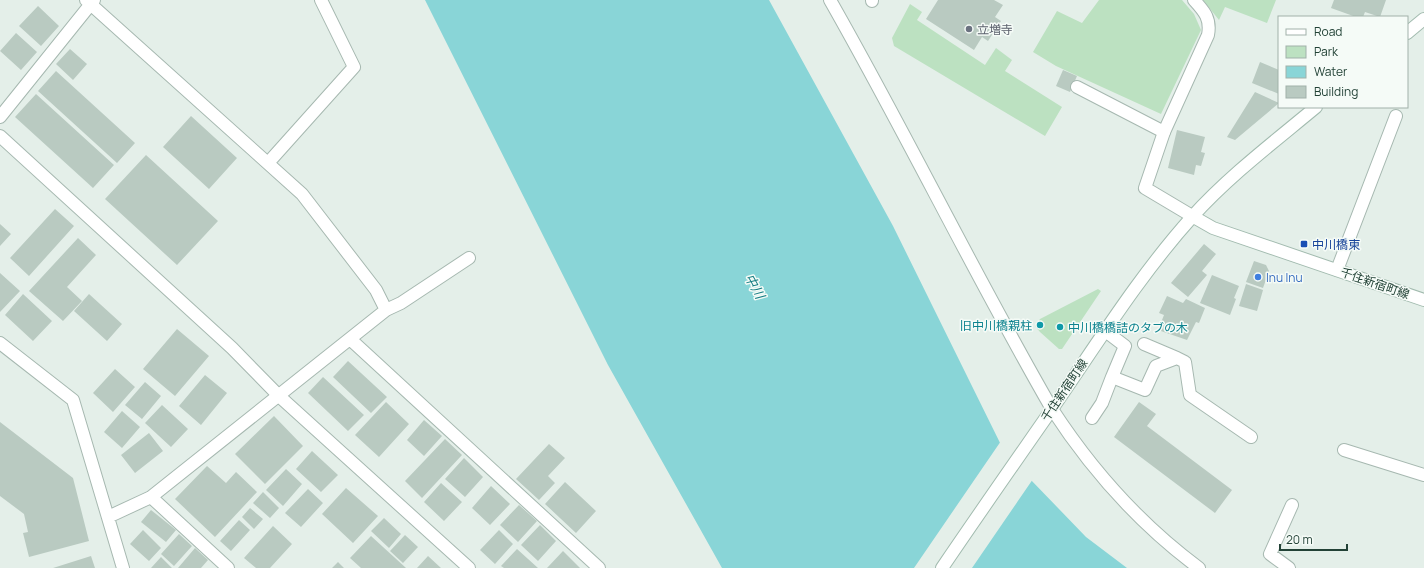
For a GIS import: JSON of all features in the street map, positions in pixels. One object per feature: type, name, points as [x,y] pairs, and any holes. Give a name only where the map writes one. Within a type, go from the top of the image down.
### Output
[{"type":"street","points":[[268,163],[354,67],[321,0]]},
{"type":"street","points":[[830,0],[867,64],[930,187],[1052,409],[1071,438],[1109,486],[1155,530],[1199,568]]},
{"type":"street","points":[[1192,216],[1145,188],[1164,132],[1208,35],[1210,24],[1202,9],[1194,0]]},
{"type":"street","points":[[0,117],[90,1],[302,194],[376,290],[386,310]]},
{"type":"street","points":[[1408,31],[1424,18]]},
{"type":"street","points":[[1077,87],[1164,132]]},
{"type":"street","name":"千住新宿町線","points":[[942,568],[1052,409],[1104,330],[1140,281],[1192,216],[1265,149],[1315,108]]},
{"type":"street","points":[[1337,270],[1396,116]]},
{"type":"street","points":[[0,136],[232,348],[279,396],[469,568]]},
{"type":"street","name":"千住新宿町線","points":[[1192,216],[1214,228],[1424,300]]},
{"type":"street","points":[[108,517],[151,497],[386,310],[401,303],[469,258]]},
{"type":"street","points":[[1092,418],[1102,403],[1125,346],[1104,330]]},
{"type":"street","points":[[350,339],[599,568]]},
{"type":"street","points":[[0,343],[73,400],[123,568]]},
{"type":"street","points":[[1144,344],[1185,362],[1190,395],[1251,438]]},
{"type":"street","points":[[1112,378],[1145,390],[1156,366],[1177,358]]},
{"type":"street","points":[[1344,450],[1424,475]]},
{"type":"street","points":[[151,497],[228,568]]},
{"type":"street","points":[[1289,568],[1270,554],[1292,505]]},
{"type":"green space","points":[[1099,0],[1182,0],[1194,14],[1201,30],[1161,114],[1056,66],[1033,52],[1057,11],[1082,23]]},
{"type":"green space","points":[[1203,0],[1276,0],[1267,23],[1225,7],[1219,20]]},
{"type":"green space","points":[[910,4],[922,12],[917,20],[985,65],[996,48],[1012,60],[1005,71],[1062,107],[1045,136],[894,46],[892,38]]},
{"type":"green space","points":[[1098,289],[1101,291],[1062,349],[1059,349],[1035,326],[1040,319]]},
{"type":"water","name":"中川","points":[[425,0],[769,0],[893,226],[1005,453],[1086,537],[1127,568],[722,568],[608,365]]},
{"type":"pier","points":[[1001,441],[1006,451],[1033,479],[972,568],[914,568]]},
{"type":"building","name":"立増寺","points":[[938,0],[994,0],[1003,5],[995,17],[1001,21],[988,41],[982,37],[974,50],[926,19]]},
{"type":"building","points":[[1334,0],[1386,0],[1380,16],[1365,12],[1363,16],[1353,16],[1331,8]]},
{"type":"building","points":[[38,6],[59,26],[41,46],[19,26]]},
{"type":"building","points":[[16,33],[37,52],[21,70],[0,51]]},
{"type":"building","points":[[70,49],[87,64],[73,80],[56,64]]},
{"type":"building","points":[[1260,62],[1278,70],[1278,94],[1252,83]]},
{"type":"building","points":[[1063,70],[1077,76],[1070,92],[1056,86]]},
{"type":"building","points":[[56,71],[135,143],[117,163],[38,91]]},
{"type":"building","points":[[1255,92],[1278,103],[1235,140],[1227,137]]},
{"type":"building","points":[[36,94],[114,165],[93,188],[15,117]]},
{"type":"building","points":[[191,116],[237,158],[209,189],[163,147]]},
{"type":"building","points":[[1177,130],[1205,137],[1201,152],[1205,153],[1201,166],[1196,165],[1194,175],[1168,168]]},
{"type":"building","points":[[146,155],[218,221],[177,265],[105,199]]},
{"type":"building","points":[[55,209],[74,226],[29,276],[10,258]]},
{"type":"building","points":[[0,224],[11,234],[0,246]]},
{"type":"building","points":[[78,238],[96,255],[67,287],[82,301],[63,321],[29,291]]},
{"type":"building","points":[[1204,244],[1216,254],[1202,271],[1207,275],[1188,297],[1171,283]]},
{"type":"building","points":[[1254,261],[1266,265],[1269,271],[1263,288],[1246,282]]},
{"type":"building","points":[[0,273],[20,291],[0,312]]},
{"type":"building","points":[[1212,275],[1239,286],[1234,298],[1236,299],[1230,315],[1200,303]]},
{"type":"building","points":[[1246,284],[1263,290],[1257,311],[1239,306]]},
{"type":"building","points":[[23,294],[52,321],[33,341],[5,315]]},
{"type":"building","points":[[89,294],[122,324],[107,341],[74,311]]},
{"type":"building","points":[[1167,296],[1183,303],[1186,299],[1205,308],[1199,323],[1196,322],[1187,340],[1158,330],[1164,315],[1159,313]]},
{"type":"building","points":[[177,329],[209,356],[175,396],[143,369]]},
{"type":"building","points":[[348,361],[387,397],[371,413],[333,377]]},
{"type":"building","points":[[115,369],[135,387],[113,412],[93,393]]},
{"type":"building","points":[[205,375],[227,393],[201,425],[179,406]]},
{"type":"building","points":[[323,377],[364,415],[348,431],[308,393]]},
{"type":"building","points":[[145,382],[161,396],[142,419],[125,405]]},
{"type":"building","points":[[386,402],[409,424],[379,457],[355,435]]},
{"type":"building","points":[[1139,402],[1156,414],[1147,426],[1232,490],[1215,513],[1114,437]]},
{"type":"building","points":[[162,405],[188,429],[171,447],[145,423]]},
{"type":"building","points":[[122,411],[140,427],[122,448],[104,432]]},
{"type":"building","points":[[274,416],[303,446],[265,484],[235,454]]},
{"type":"building","points":[[424,420],[442,436],[424,456],[407,440]]},
{"type":"building","points":[[0,422],[73,478],[89,541],[29,557],[23,533],[28,532],[24,514],[0,496]]},
{"type":"building","points":[[149,433],[163,451],[135,473],[121,455]]},
{"type":"building","points":[[445,439],[462,455],[422,498],[405,481]]},
{"type":"building","points":[[549,444],[565,458],[548,476],[555,483],[539,500],[516,479]]},
{"type":"building","points":[[312,451],[338,475],[321,492],[296,469]]},
{"type":"building","points":[[464,458],[483,477],[465,497],[445,479]]},
{"type":"building","points":[[207,466],[226,483],[236,472],[257,492],[215,537],[175,499]]},
{"type":"building","points":[[286,469],[302,484],[283,506],[266,490]]},
{"type":"building","points":[[565,482],[596,511],[576,533],[545,504]]},
{"type":"building","points":[[441,483],[462,502],[444,521],[424,502]]},
{"type":"building","points":[[491,486],[510,504],[490,525],[472,508]]},
{"type":"building","points":[[346,488],[378,516],[353,543],[322,514]]},
{"type":"building","points":[[308,489],[323,503],[301,527],[285,513]]},
{"type":"building","points":[[263,492],[279,508],[270,518],[253,503]]},
{"type":"building","points":[[519,505],[537,521],[518,542],[500,525]]},
{"type":"building","points":[[250,508],[263,519],[254,529],[242,517]]},
{"type":"building","points":[[151,510],[176,530],[166,542],[141,522]]},
{"type":"building","points":[[384,518],[401,534],[389,548],[371,531]]},
{"type":"building","points":[[239,520],[250,530],[231,551],[220,541]]},
{"type":"building","points":[[540,525],[556,541],[538,561],[521,545]]},
{"type":"building","points":[[273,526],[292,544],[270,568],[256,568],[244,558]]},
{"type":"building","points":[[143,530],[161,548],[149,561],[130,544]]},
{"type":"building","points":[[499,530],[513,544],[495,564],[480,550]]},
{"type":"building","points":[[179,534],[192,546],[174,566],[161,554]]},
{"type":"building","points":[[405,535],[418,547],[403,563],[390,551]]},
{"type":"building","points":[[371,536],[406,568],[361,568],[350,558]]},
{"type":"building","points":[[195,548],[208,560],[201,568],[178,568]]},
{"type":"building","points":[[517,549],[538,568],[504,568],[501,566]]},
{"type":"building","points":[[563,551],[580,568],[547,568]]},
{"type":"building","points":[[91,556],[95,568],[53,568]]},
{"type":"building","points":[[428,556],[441,568],[417,568]]},
{"type":"building","points":[[161,557],[172,568],[151,568]]},
{"type":"building","points":[[338,562],[344,568],[332,568]]},
{"type":"place","name":"立増寺","points":[[969,29]]},
{"type":"place","name":"中川橋東","points":[[1304,244]]},
{"type":"place","name":"Inu Inu","points":[[1258,277]]},
{"type":"place","name":"旧中川橋親柱","points":[[1040,325]]},
{"type":"place","name":"中川橋橋詰のタブの木","points":[[1060,327]]}]
